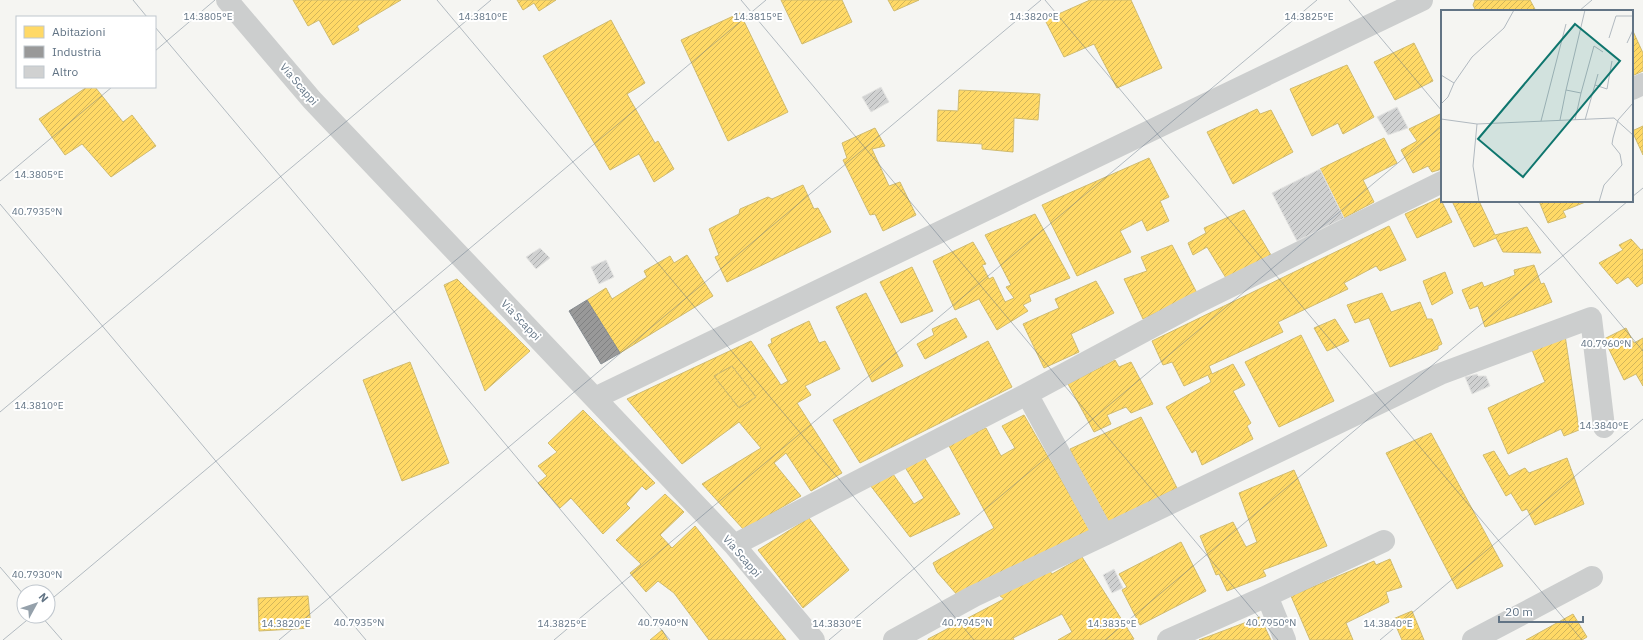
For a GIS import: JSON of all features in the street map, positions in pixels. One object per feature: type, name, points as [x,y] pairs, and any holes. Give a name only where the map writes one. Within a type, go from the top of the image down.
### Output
[{"type":"street","name":"Via Scappi","points":[[227,0],[312,100],[734,546],[814,640]]},
{"type":"street","points":[[595,398],[1422,0]]},
{"type":"street","points":[[1633,89],[1643,84]]},
{"type":"street","points":[[734,546],[1193,306],[1441,182]]},
{"type":"street","points":[[894,640],[974,596],[1440,374],[1591,318],[1604,427]]},
{"type":"street","points":[[1027,394],[1104,535]]},
{"type":"street","points":[[1168,640],[1267,596],[1384,541]]},
{"type":"street","points":[[1473,640],[1592,577]]},
{"type":"street","points":[[1267,596],[1286,640]]},
{"type":"building: Abitazioni","points":[[293,0],[401,0],[357,26],[359,30],[333,45],[319,20],[308,26]]},
{"type":"building: Abitazioni","points":[[517,0],[556,0],[539,11],[534,3],[523,10]]},
{"type":"building: Abitazioni","points":[[781,0],[842,0],[852,22],[802,44]]},
{"type":"building: Abitazioni","points":[[888,0],[919,0],[894,11]]},
{"type":"building: Abitazioni","points":[[1090,0],[1131,0],[1162,68],[1117,88],[1094,44],[1064,57],[1045,20]]},
{"type":"building: Abitazioni","points":[[1475,0],[1530,0],[1535,10],[1476,10],[1473,5]]},
{"type":"building: Abitazioni","points":[[740,13],[788,112],[728,141],[681,40]]},
{"type":"building: Abitazioni","points":[[611,20],[645,83],[627,94],[655,143],[658,141],[674,169],[654,182],[639,154],[610,170],[543,56]]},
{"type":"building: Abitazioni","points":[[1633,31],[1643,53],[1643,71],[1633,76]]},
{"type":"building: Abitazioni","points":[[1414,43],[1433,81],[1395,100],[1374,62]]},
{"type":"building: Abitazioni","points":[[1347,65],[1374,117],[1343,134],[1338,123],[1312,136],[1290,89]]},
{"type":"building: Abitazioni","points":[[86,88],[96,88],[123,122],[132,115],[156,146],[111,177],[82,144],[65,155],[39,119]]},
{"type":"building: Abitazioni","points":[[959,90],[1040,94],[1038,120],[1014,118],[1013,152],[982,149],[982,144],[937,141],[938,110],[958,111]]},
{"type":"building: Abitazioni","points":[[1257,109],[1260,114],[1271,110],[1293,152],[1233,184],[1207,132]]},
{"type":"building: Abitazioni","points":[[1441,113],[1441,169],[1432,172],[1428,166],[1413,173],[1401,150],[1417,141],[1409,129]]},
{"type":"building: Abitazioni","points":[[1643,126],[1643,155],[1633,133],[1633,131]]},
{"type":"building: Abitazioni","points":[[875,128],[885,146],[872,149],[889,186],[900,182],[916,215],[883,231],[875,214],[870,215],[843,160],[847,158],[842,143]]},
{"type":"building: Abitazioni","points":[[1384,138],[1397,163],[1363,180],[1374,202],[1344,218],[1320,169]]},
{"type":"building: Abitazioni","points":[[1149,158],[1169,197],[1160,201],[1169,221],[1147,231],[1142,220],[1120,231],[1131,252],[1077,276],[1042,205]]},
{"type":"building: Abitazioni","points":[[803,185],[814,209],[818,208],[831,232],[727,282],[715,257],[719,255],[709,229],[739,214],[740,209],[768,197],[772,199]]},
{"type":"building: Abitazioni","points":[[1440,198],[1452,222],[1417,238],[1405,214]]},
{"type":"building: Abitazioni","points":[[1452,202],[1479,202],[1495,235],[1527,227],[1541,253],[1503,252],[1496,238],[1474,247]]},
{"type":"building: Abitazioni","points":[[1539,202],[1586,202],[1563,211],[1566,217],[1548,223]]},
{"type":"building: Abitazioni","points":[[1244,210],[1271,255],[1226,278],[1207,247],[1193,255],[1188,243],[1206,233],[1204,228]]},
{"type":"building: Abitazioni","points":[[1035,214],[1070,278],[1029,295],[1031,301],[1023,305],[1028,311],[997,330],[979,299],[955,310],[933,261],[973,242],[986,264],[982,265],[989,279],[993,277],[1005,302],[1014,298],[1006,287],[1011,285],[985,235]]},
{"type":"building: Abitazioni","points":[[1389,226],[1406,260],[1380,271],[1376,266],[1344,283],[1348,289],[1278,322],[1283,332],[1209,366],[1212,374],[1233,364],[1245,385],[1233,391],[1251,423],[1247,426],[1253,439],[1202,465],[1196,450],[1192,453],[1166,407],[1211,382],[1208,375],[1184,386],[1172,362],[1163,365],[1152,341]]},
{"type":"building: Abitazioni","points":[[1631,239],[1641,250],[1643,249],[1643,283],[1637,287],[1628,277],[1617,284],[1599,263],[1623,250],[1619,245]]},
{"type":"building: Abitazioni","points":[[1172,245],[1197,293],[1143,319],[1124,279],[1147,271],[1141,257]]},
{"type":"building: Abitazioni","points":[[687,255],[713,296],[620,353],[587,300],[606,288],[612,299],[647,277],[644,271],[670,256],[674,263]]},
{"type":"building: Abitazioni","points":[[1534,265],[1541,284],[1544,283],[1552,302],[1485,327],[1478,306],[1470,309],[1462,290],[1482,282],[1484,287],[1515,275],[1514,270]]},
{"type":"building: Abitazioni","points":[[912,267],[933,311],[901,323],[880,282]]},
{"type":"building: Abitazioni","points":[[1445,272],[1453,293],[1432,305],[1423,281]]},
{"type":"building: Abitazioni","points":[[457,279],[530,351],[485,391],[444,285]]},
{"type":"building: Abitazioni","points":[[1096,281],[1114,313],[1071,334],[1079,352],[1044,368],[1023,324],[1059,308],[1055,299]]},
{"type":"building: Abitazioni","points":[[866,293],[903,366],[872,382],[836,307]]},
{"type":"building: Abitazioni","points":[[1382,293],[1391,312],[1420,302],[1427,319],[1432,319],[1442,344],[1438,346],[1438,349],[1390,367],[1369,318],[1355,323],[1347,305]]},
{"type":"building: Abitazioni","points":[[956,318],[967,337],[925,359],[917,344],[934,335],[932,329]]},
{"type":"building: Abitazioni","points":[[1335,319],[1349,341],[1327,351],[1314,328]]},
{"type":"building: Abitazioni","points":[[809,321],[819,343],[825,341],[840,369],[805,386],[811,395],[797,403],[842,473],[811,491],[786,453],[774,463],[801,496],[744,530],[702,484],[761,448],[739,422],[682,464],[627,399],[751,341],[781,385],[788,381],[768,345],[772,343],[771,339]],"holes":[[[732,366],[756,397],[739,408],[714,376]]]},
{"type":"building: Abitazioni","points":[[1626,328],[1634,343],[1643,338],[1643,386],[1636,374],[1624,380],[1604,339]]},
{"type":"building: Abitazioni","points":[[1301,335],[1334,401],[1279,427],[1245,362]]},
{"type":"building: Abitazioni","points":[[1565,335],[1579,430],[1564,436],[1561,429],[1508,454],[1488,408],[1545,382],[1532,350]]},
{"type":"building: Abitazioni","points":[[988,341],[1012,387],[860,463],[833,420]]},
{"type":"building: Abitazioni","points":[[1115,360],[1119,367],[1131,362],[1153,404],[1131,413],[1126,407],[1107,415],[1111,424],[1094,432],[1068,384]]},
{"type":"building: Abitazioni","points":[[410,362],[449,463],[402,481],[363,380]]},
{"type":"building: Abitazioni","points":[[732,366],[756,397],[739,408],[714,376]]},
{"type":"building: Abitazioni","points":[[583,410],[655,483],[646,490],[642,486],[626,504],[630,508],[603,534],[571,498],[560,508],[538,483],[547,476],[538,466],[557,452],[548,443]]},
{"type":"building: Abitazioni","points":[[1024,415],[1090,530],[959,597],[937,572],[933,563],[994,528],[948,444],[986,428],[1001,456],[1015,448],[1002,426]]},
{"type":"building: Abitazioni","points":[[1141,417],[1177,488],[1106,524],[1070,449]]},
{"type":"building: Abitazioni","points":[[1431,433],[1503,566],[1457,589],[1386,453]]},
{"type":"building: Abitazioni","points":[[1494,451],[1509,476],[1525,468],[1529,473],[1567,458],[1584,504],[1535,525],[1527,509],[1522,511],[1511,493],[1506,496],[1483,455]]},
{"type":"building: Abitazioni","points":[[922,454],[960,514],[910,537],[870,485],[893,474],[914,504],[924,498],[903,464]]},
{"type":"building: Abitazioni","points":[[1294,470],[1327,546],[1263,570],[1266,576],[1227,591],[1219,574],[1216,575],[1200,536],[1233,522],[1246,547],[1257,542],[1239,493]]},
{"type":"building: Abitazioni","points":[[665,494],[684,512],[660,535],[672,548],[695,526],[786,640],[709,640],[674,593],[658,581],[646,592],[630,573],[641,564],[616,540]]},
{"type":"building: Abitazioni","points":[[809,518],[849,570],[803,608],[758,550]]},
{"type":"building: Abitazioni","points":[[1181,542],[1206,591],[1140,625],[1122,590],[1127,587],[1119,574]]},
{"type":"building: Abitazioni","points":[[1082,557],[1134,639],[1058,640],[1072,632],[1062,614],[1013,638],[1014,640],[928,640],[1004,599],[999,595],[1049,570],[1052,574]]},
{"type":"building: Abitazioni","points":[[1390,559],[1402,587],[1386,592],[1389,602],[1346,623],[1353,640],[1310,640],[1291,596],[1374,561],[1376,565]]},
{"type":"building: Abitazioni","points":[[308,596],[311,628],[259,631],[258,598]]},
{"type":"building: Abitazioni","points":[[1412,611],[1424,640],[1402,640],[1393,619]]},
{"type":"building: Abitazioni","points":[[1573,614],[1587,637],[1582,640],[1526,640]]},
{"type":"building: Abitazioni","points":[[1260,617],[1271,640],[1199,640]]},
{"type":"building: Abitazioni","points":[[662,630],[668,640],[650,640]]},
{"type":"building: Industria","points":[[587,300],[620,353],[601,364],[569,311]]},
{"type":"building: Altro","points":[[881,87],[889,102],[871,112],[862,97]]},
{"type":"building: Altro","points":[[1397,107],[1408,128],[1388,135],[1377,117]]},
{"type":"building: Altro","points":[[1320,169],[1344,218],[1297,241],[1272,193]]},
{"type":"building: Altro","points":[[540,248],[550,258],[536,269],[526,257]]},
{"type":"building: Altro","points":[[606,260],[614,277],[599,284],[591,267]]},
{"type":"building: Altro","points":[[1477,374],[1478,376],[1486,376],[1490,386],[1472,394],[1465,377]]},
{"type":"building: Altro","points":[[1114,569],[1123,588],[1112,593],[1103,575]]}]
